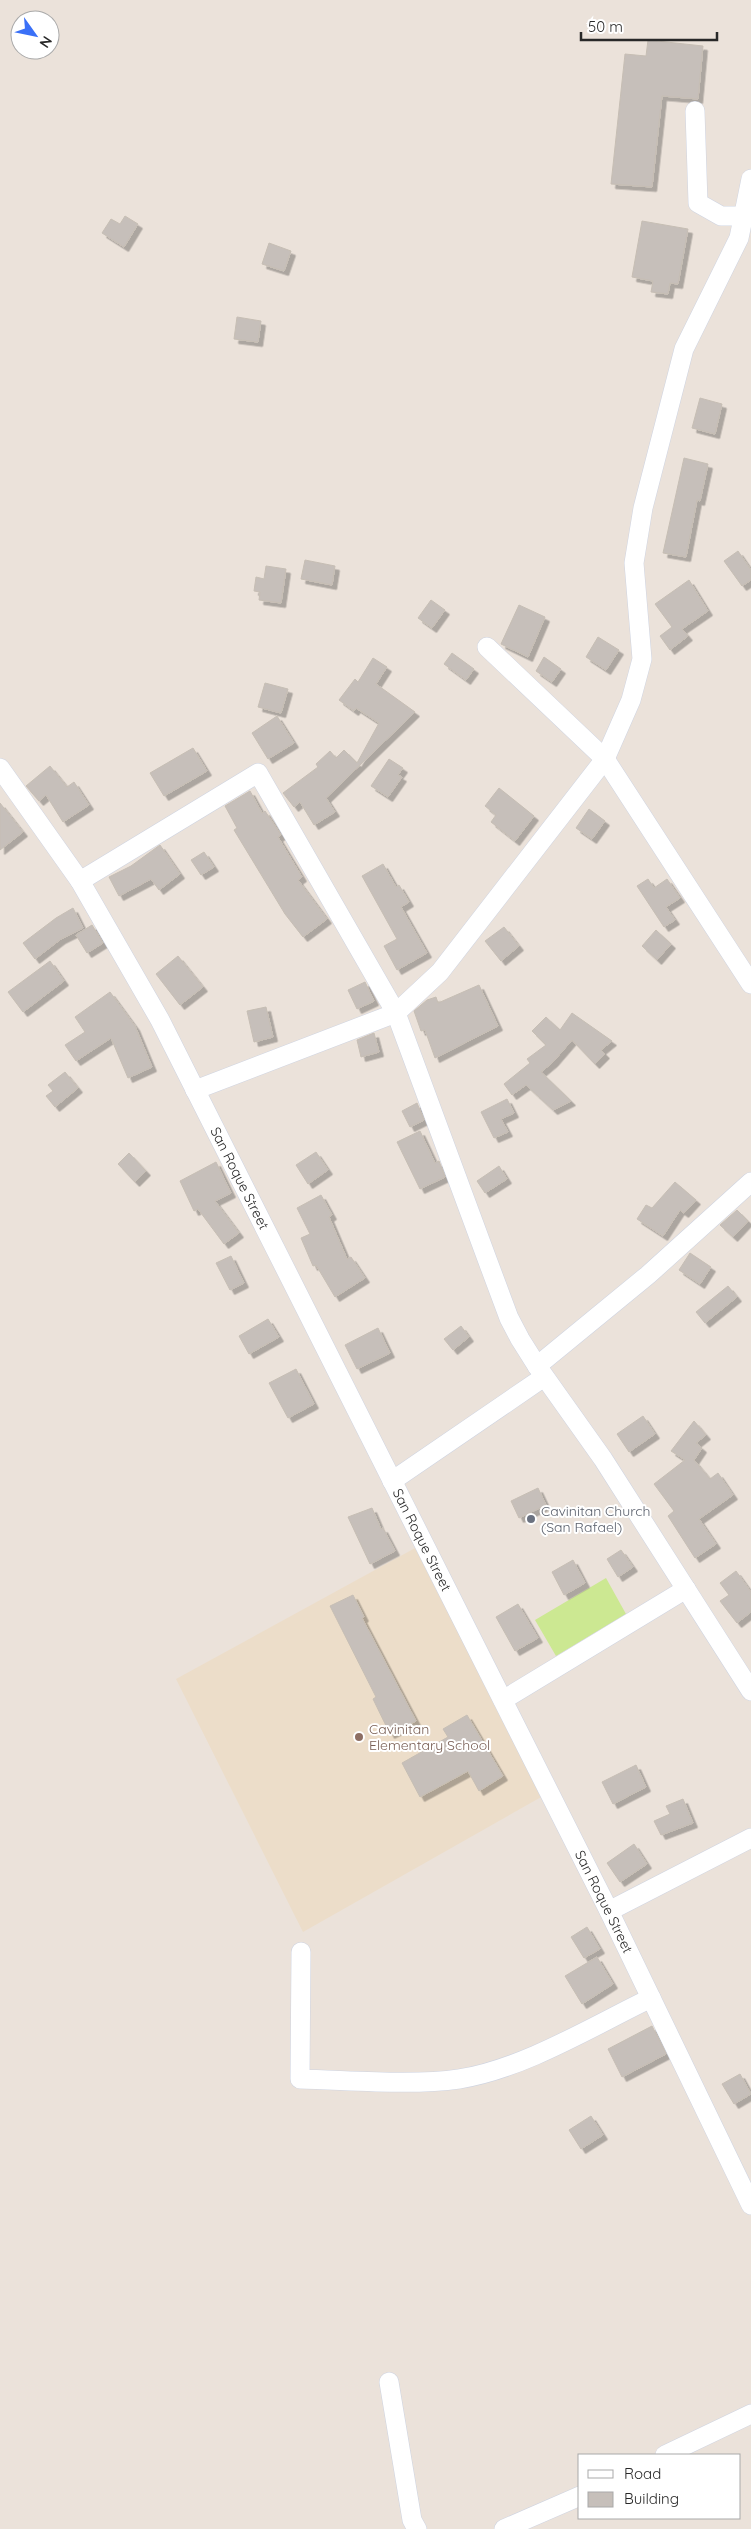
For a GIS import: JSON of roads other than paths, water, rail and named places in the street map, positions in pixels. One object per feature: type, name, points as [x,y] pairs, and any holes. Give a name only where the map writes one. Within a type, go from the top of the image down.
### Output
[{"type":"street","points":[[694,111],[698,203],[721,216],[743,216]]},
{"type":"street","points":[[195,1090],[396,1013],[440,972],[605,759],[641,672],[642,659],[634,563],[643,508],[676,377],[698,317],[739,238],[751,179]]},
{"type":"street","points":[[487,648],[605,759],[751,984]]},
{"type":"street","name":"San Roque Street","points":[[0,768],[80,881],[160,1020],[609,1911],[751,2205]]},
{"type":"street","points":[[80,881],[258,773],[396,1013],[509,1318],[540,1372],[603,1459],[751,1691]]},
{"type":"street","points":[[392,1481],[540,1372],[751,1182]]},
{"type":"street","points":[[503,1700],[686,1589]]},
{"type":"street","points":[[609,1911],[751,1838]]},
{"type":"street","points":[[301,1952],[300,2079],[417,2081],[458,2079],[493,2071],[534,2054],[651,1998]]},
{"type":"street","points":[[389,2382],[412,2520],[417,2529]]},
{"type":"street","points":[[667,2454],[751,2414]]},
{"type":"street","points":[[504,2529],[578,2497]]},
{"type":"place","name":"Cavinitan Church (San Rafael)","points":[[531,1519]]},
{"type":"place","name":"Cavinitan Elementary School","points":[[359,1737]]}]
